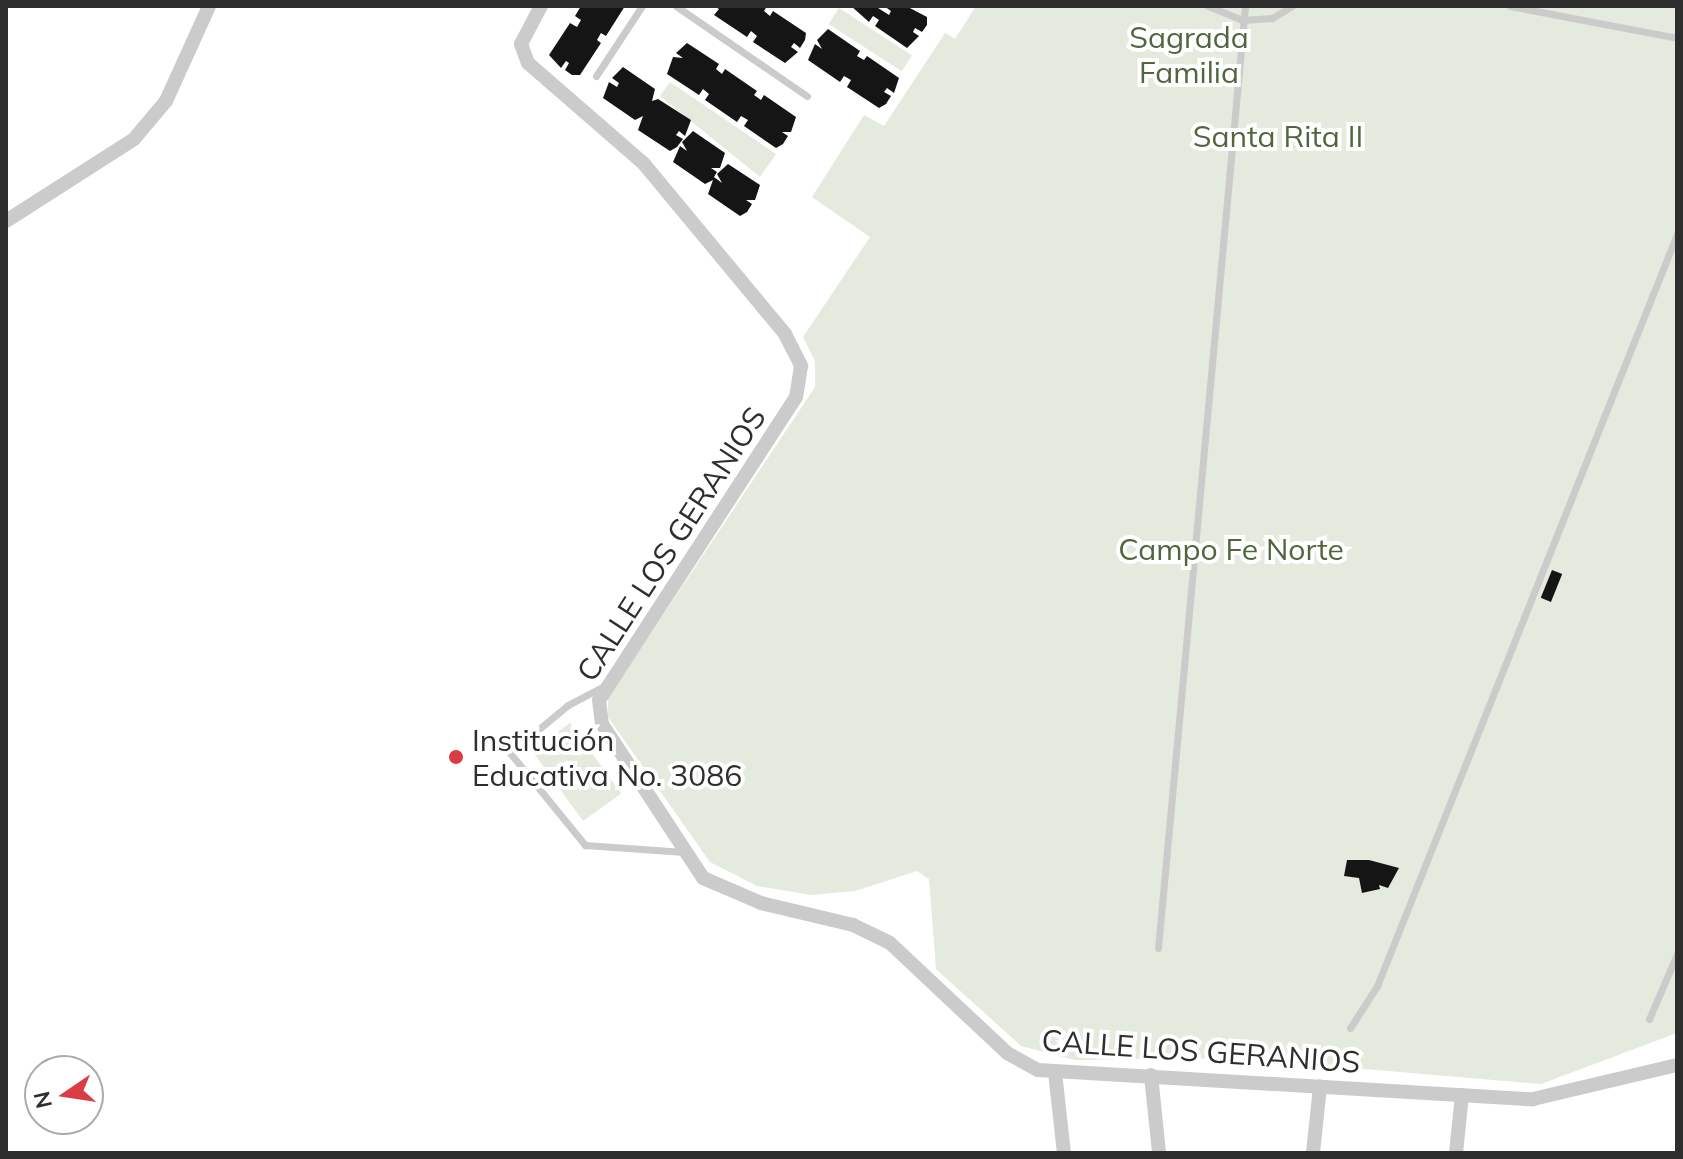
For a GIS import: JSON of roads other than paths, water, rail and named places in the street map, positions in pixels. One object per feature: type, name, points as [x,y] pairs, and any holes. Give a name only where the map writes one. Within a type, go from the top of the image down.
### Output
[{"type":"street","points":[[9,216],[134,139],[166,101],[209,6]]},
{"type":"street","name":"CALLE LOS GERANIOS","points":[[541,6],[521,44],[528,63],[644,164],[785,334],[802,374],[796,397],[604,686],[598,705],[602,724],[684,852],[714,886],[853,925],[890,943],[1020,1063],[1055,1072],[1151,1075],[1533,1099],[1677,1065]]},
{"type":"street","points":[[1055,1072],[1064,1153]]},
{"type":"street","points":[[1151,1075],[1159,1153]]},
{"type":"street","points":[[1313,1153],[1320,1086]]},
{"type":"street","points":[[1456,1153],[1462,1095]]},
{"type":"lane","points":[[596,76],[642,6]]},
{"type":"lane","points":[[676,6],[807,96]]},
{"type":"lane","points":[[1208,6],[1243,20],[1272,18],[1292,6]]},
{"type":"lane","points":[[1158,948],[1245,6]]},
{"type":"lane","points":[[1510,6],[1677,38]]},
{"type":"lane","points":[[1350,1028],[1377,986],[1677,234]]},
{"type":"lane","points":[[604,686],[568,705],[510,753],[585,845],[684,852]]},
{"type":"lane","points":[[1649,1019],[1677,954]]},
{"type":"place","name":"Institución Educativa No. 3086","points":[[456,757]]},
{"type":"park label","name":"Sagrada Familia","points":[[1189,54]]},
{"type":"park label","name":"Santa Rita II","points":[[1278,136]]},
{"type":"park label","name":"Campo Fe Norte","points":[[1231,549]]}]
